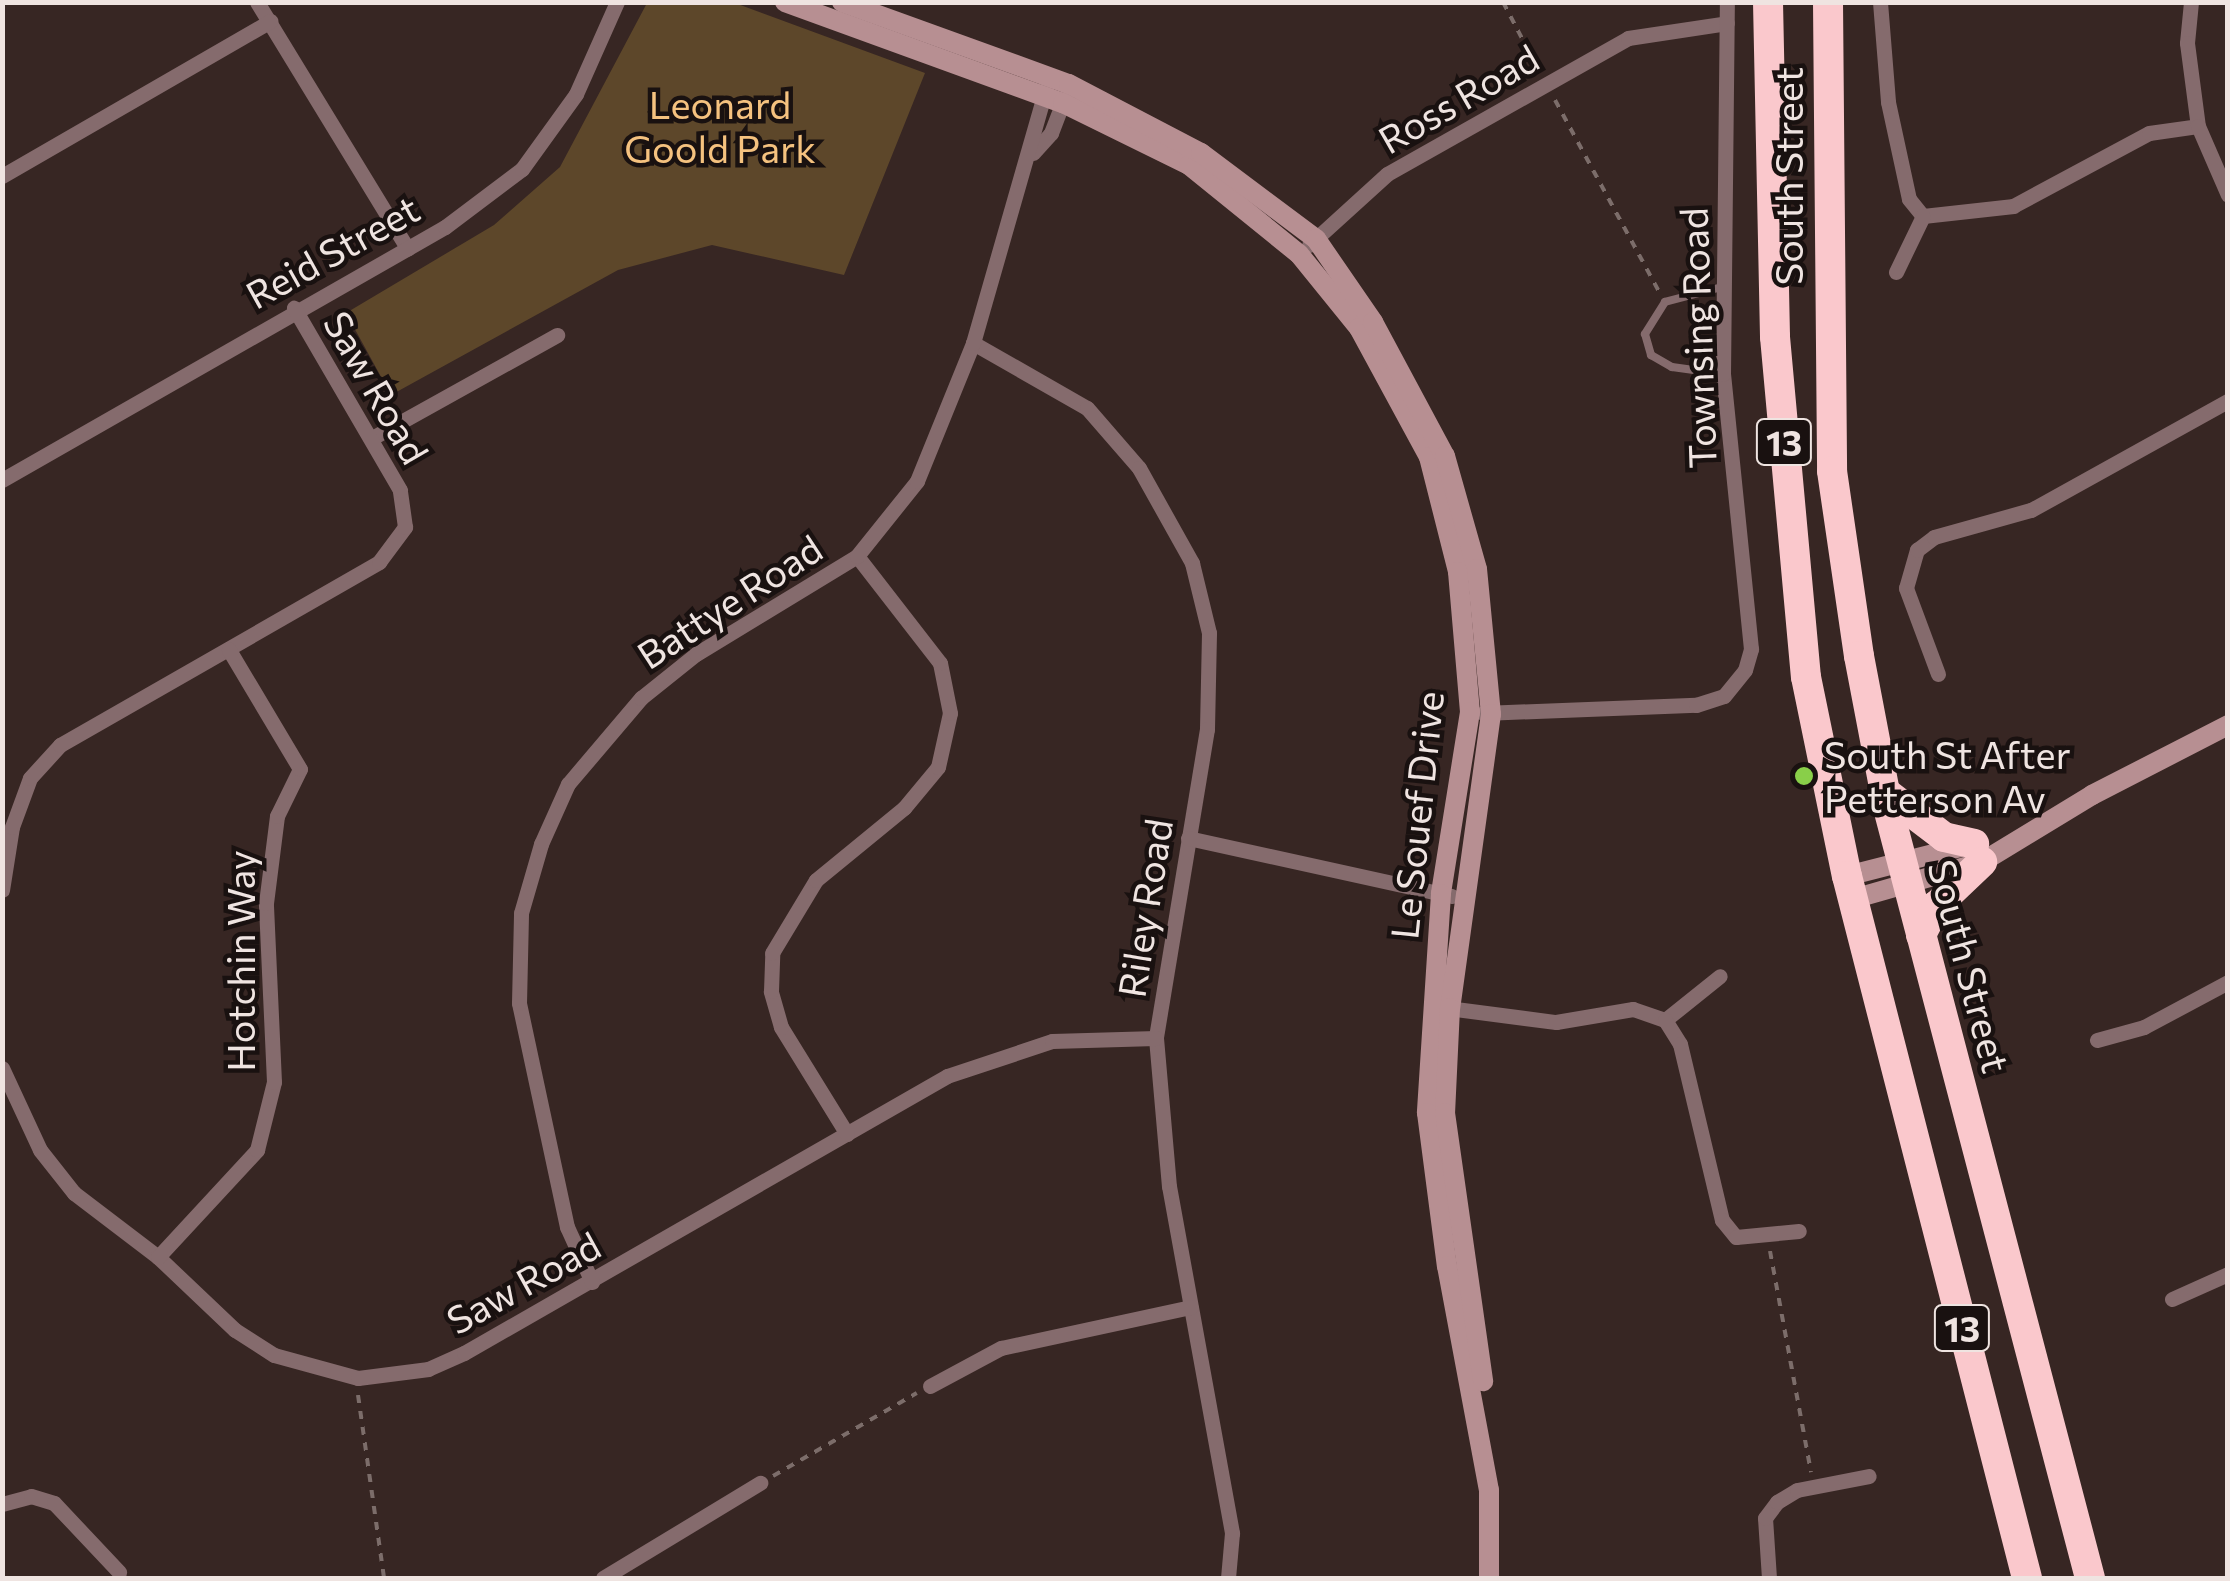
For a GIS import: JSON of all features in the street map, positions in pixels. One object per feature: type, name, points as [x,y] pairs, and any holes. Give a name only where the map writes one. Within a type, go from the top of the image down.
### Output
[{"type":"highway","name":"South Street","points":[[1768,2],[1778,375],[1806,677],[1850,888],[2027,1578]]},
{"type":"highway","name":"South Street","points":[[1828,2],[1832,471],[1884,792],[2090,1578]]},
{"type":"highway","points":[[1884,792],[1944,837],[1978,853],[1936,906],[1921,934]]},
{"type":"street","points":[[257,2],[408,248]]},
{"type":"street","name":"Reid Street","points":[[2,480],[294,308],[408,248],[522,169],[576,94],[617,2]]},
{"type":"street","name":"Le Souef Drive","points":[[842,2],[1201,153],[1316,239],[1373,322],[1445,456],[1478,569],[1491,714],[1466,898],[1440,1007],[1427,1113],[1447,1266],[1489,1490],[1489,1578]]},
{"type":"street","name":"Townsing Road","points":[[1491,714],[1696,705],[1724,696],[1745,670],[1751,648],[1723,374],[1727,2]]},
{"type":"street","points":[[1880,2],[1888,102],[1909,198],[1923,216]]},
{"type":"street","points":[[2191,2],[2187,42],[2198,126],[2228,195]]},
{"type":"street","name":"Le Souef Drive","points":[[794,4],[1056,90],[1189,164],[1298,254],[1358,328],[1430,458],[1458,572],[1470,712],[1441,894],[1440,1007],[1445,1113],[1462,1266],[1502,1490],[1502,1578]]},
{"type":"street","points":[[2,176],[271,21]]},
{"type":"street","name":"Ross Road","points":[[1298,254],[1387,174],[1628,38],[1727,23]]},
{"type":"street","name":"Battye Road","points":[[592,1282],[568,1228],[519,1003],[521,913],[541,844],[568,784],[641,698],[696,654],[857,556],[917,482],[974,343],[1033,153],[1051,133],[1056,90]]},
{"type":"street","points":[[1923,216],[2013,206],[2149,134],[2198,126]]},
{"type":"street","points":[[1896,272],[1923,216]]},
{"type":"street","name":"Saw Road","points":[[2,890],[12,827],[30,778],[60,745],[378,562],[405,526],[400,490],[294,308]]},
{"type":"street","points":[[372,438],[557,334]]},
{"type":"street","name":"Riley Road","points":[[974,343],[1087,408],[1139,468],[1192,563],[1209,633],[1207,729],[1156,1038],[1169,1186],[1232,1533],[1228,1578]]},
{"type":"street","points":[[1938,674],[1906,588],[1917,550],[1959,528],[2031,510],[2228,401]]},
{"type":"street","points":[[847,1134],[781,1028],[771,991],[772,953],[816,880],[904,808],[938,767],[950,713],[940,663],[857,556]]},
{"type":"street","name":"Hotchin Way","points":[[158,1256],[257,1150],[274,1082],[266,903],[277,816],[300,770],[229,650]]},
{"type":"street","points":[[1470,712],[1491,714]]},
{"type":"street","points":[[1850,888],[2011,843],[2228,726]]},
{"type":"street","points":[[1188,838],[1466,898]]},
{"type":"street","points":[[1665,1020],[1720,976]]},
{"type":"street","points":[[2098,1040],[2144,1027],[2228,982]]},
{"type":"street","points":[[1440,1007],[1556,1022],[1632,1009],[1665,1020],[1680,1044],[1722,1220],[1736,1236],[1768,1238],[1799,1231]]},
{"type":"street","name":"Saw Road","points":[[2,1068],[40,1150],[74,1192],[158,1256],[236,1330],[274,1355],[358,1378],[428,1368],[592,1282],[847,1134],[996,1056],[1052,1041],[1156,1038]]},
{"type":"street","points":[[2172,1299],[2228,1274]]},
{"type":"street","points":[[930,1386],[1002,1348],[1191,1307]]},
{"type":"street","points":[[1769,1578],[1765,1518],[1777,1502],[1814,1487],[1869,1476]]},
{"type":"street","points":[[604,1578],[760,1483]]},
{"type":"street","points":[[2,1504],[31,1496],[54,1503],[119,1572]]},
{"type":"lane","points":[[1722,287],[1664,302],[1645,334],[1651,354],[1672,367],[1723,374]]},
{"type":"path","points":[[1503,2],[1664,302]]},
{"type":"path","points":[[1768,1238],[1814,1487]]},
{"type":"path","points":[[358,1378],[384,1578]]},
{"type":"path","points":[[760,1483],[930,1386]]},
{"type":"green space","name":"Leonard Goold Park","points":[[647,3],[735,3],[925,73],[844,275],[712,245],[618,270],[391,395],[346,313],[494,225],[560,167]]},
{"type":"place","name":"South St After Petterson Av","points":[[1804,776]]}]
